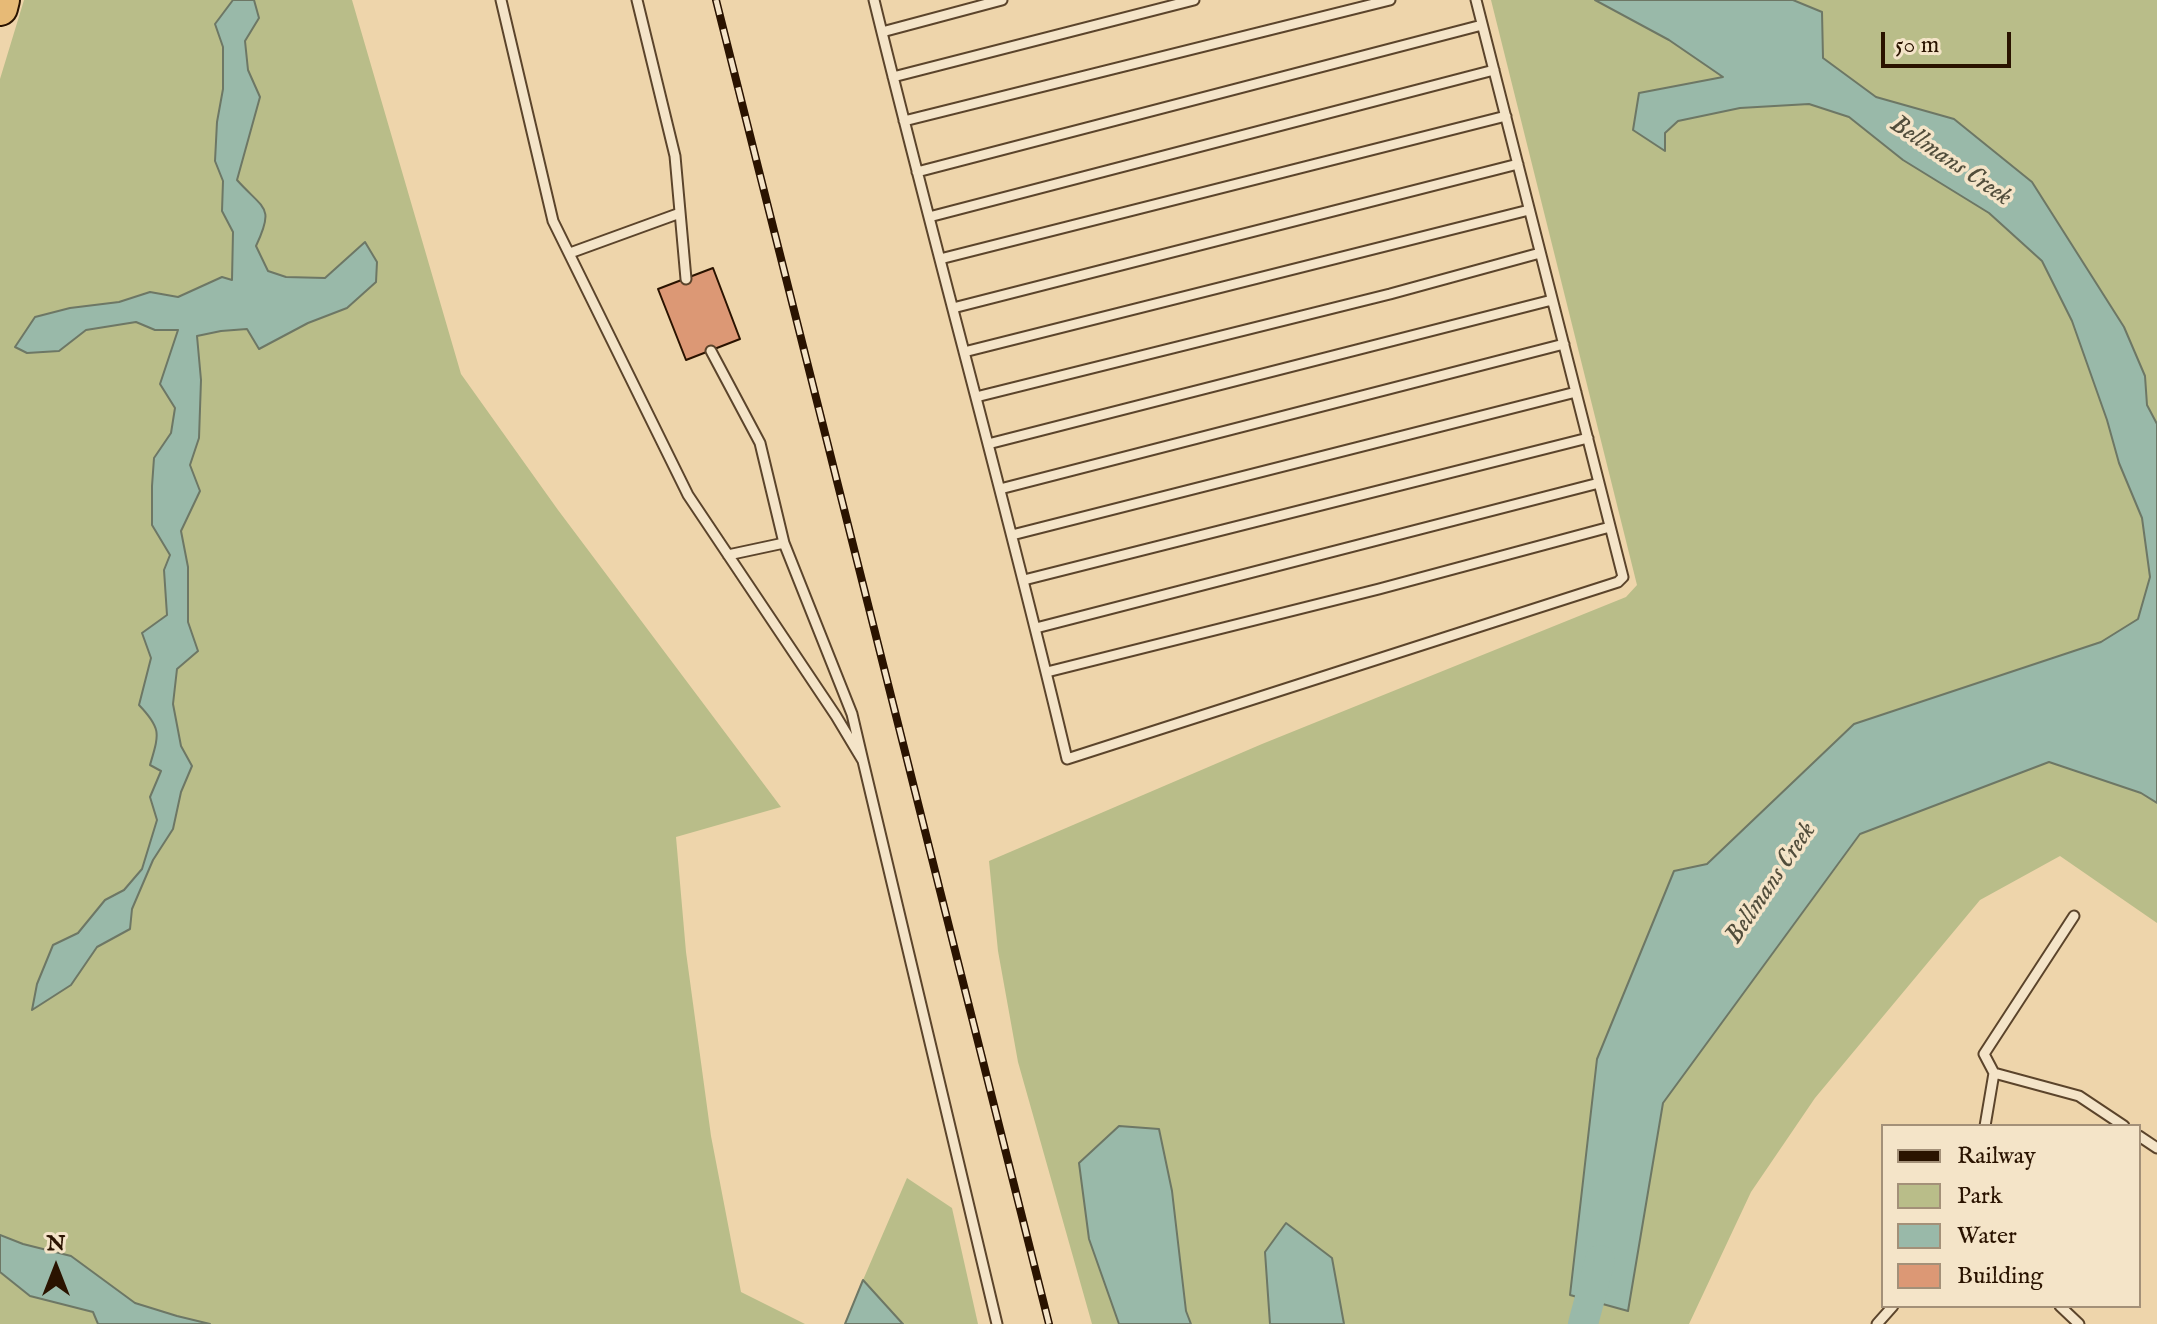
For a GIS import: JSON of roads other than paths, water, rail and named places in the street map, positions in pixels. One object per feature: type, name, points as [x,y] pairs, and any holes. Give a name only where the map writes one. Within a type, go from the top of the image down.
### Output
[{"type":"highway","points":[[0,8],[2,0]]},
{"type":"lane","points":[[501,0],[553,221],[688,495],[863,761]]},
{"type":"lane","points":[[637,0],[675,156],[686,279]]},
{"type":"lane","points":[[874,0],[1024,580],[1067,759],[1618,582],[1623,577],[1476,0]]},
{"type":"lane","points":[[882,32],[1002,0]]},
{"type":"lane","points":[[893,77],[1194,0]]},
{"type":"lane","points":[[904,121],[1390,0]]},
{"type":"lane","points":[[917,172],[1482,25]]},
{"type":"lane","points":[[929,217],[1494,70]]},
{"type":"lane","points":[[940,259],[1506,116]]},
{"type":"lane","points":[[953,308],[1518,164]]},
{"type":"lane","points":[[964,352],[1529,210]]},
{"type":"lane","points":[[570,253],[680,213]]},
{"type":"lane","points":[[976,397],[1390,294],[1540,253]]},
{"type":"lane","points":[[988,444],[1552,300]]},
{"type":"lane","points":[[1000,489],[1564,344]]},
{"type":"lane","points":[[711,351],[760,443],[784,543],[852,714],[997,1324]]},
{"type":"lane","points":[[1012,535],[1576,392]]},
{"type":"lane","points":[[1024,580],[1588,438]]},
{"type":"lane","points":[[1036,628],[1599,483]]},
{"type":"lane","points":[[1047,672],[1379,589],[1610,527]]},
{"type":"lane","points":[[728,555],[784,543]]},
{"type":"lane","points":[[1985,1124],[1994,1073],[1984,1054],[2074,916]]},
{"type":"lane","points":[[1994,1073],[2079,1096],[2121,1124]]},
{"type":"lane","points":[[1877,1324],[1891,1308]]},
{"type":"lane","points":[[2062,1308],[2079,1324]]},
{"type":"water","points":[[233,0],[254,0],[259,18],[245,41],[248,70],[260,97],[237,180],[264,209],[265,223],[256,246],[268,271],[286,277],[325,278],[365,242],[377,262],[376,282],[347,308],[308,323],[259,349],[247,329],[197,336],[201,380],[199,438],[190,465],[200,491],[181,531],[188,567],[188,622],[198,651],[177,669],[173,704],[181,746],[192,766],[181,792],[173,829],[153,860],[132,909],[130,929],[97,947],[71,985],[32,1010],[37,984],[53,945],[78,933],[105,900],[124,890],[142,869],[157,820],[150,797],[161,771],[150,765],[156,732],[152,720],[139,705],[151,658],[142,633],[167,615],[164,570],[170,555],[152,525],[152,486],[154,458],[171,433],[175,408],[160,384],[178,330],[155,330],[136,322],[86,330],[59,351],[27,353],[15,347],[35,317],[70,308],[119,302],[150,292],[178,297],[222,277],[232,280],[233,232],[222,211],[223,181],[215,161],[223,89],[223,47],[215,24]]},
{"type":"water","points":[[1595,0],[1793,0],[1822,12],[1823,58],[1876,97],[1954,119],[2032,182],[2124,327],[2145,376],[2147,405],[2157,424],[2157,803],[2141,793],[2049,762],[1860,834],[1663,1103],[1628,1311],[1570,1295],[1597,1059],[1674,871],[1707,864],[1854,724],[2101,642],[2138,619],[2150,577],[2142,518],[2119,463],[2072,321],[2042,261],[1989,213],[1903,160],[1849,117],[1809,104],[1740,108],[1678,121],[1665,133],[1665,151],[1633,130],[1639,93],[1723,77],[1669,40]]},
{"type":"water","points":[[1119,1126],[1159,1129],[1172,1191],[1186,1311],[1191,1324],[1119,1324],[1089,1239],[1079,1163]]},
{"type":"water","points":[[1286,1223],[1332,1258],[1344,1324],[1270,1324],[1265,1252]]},
{"type":"water","points":[[0,1235],[71,1256],[135,1303],[210,1324],[98,1324],[93,1312],[30,1296],[0,1272]]},
{"type":"water","points":[[863,1280],[902,1323],[903,1324],[845,1324]]},
{"type":"waterway","name":"Bellmans Creek","points":[[1583,1324],[1600,1260]]},
{"type":"railway","points":[[716,0],[1049,1324]]}]
